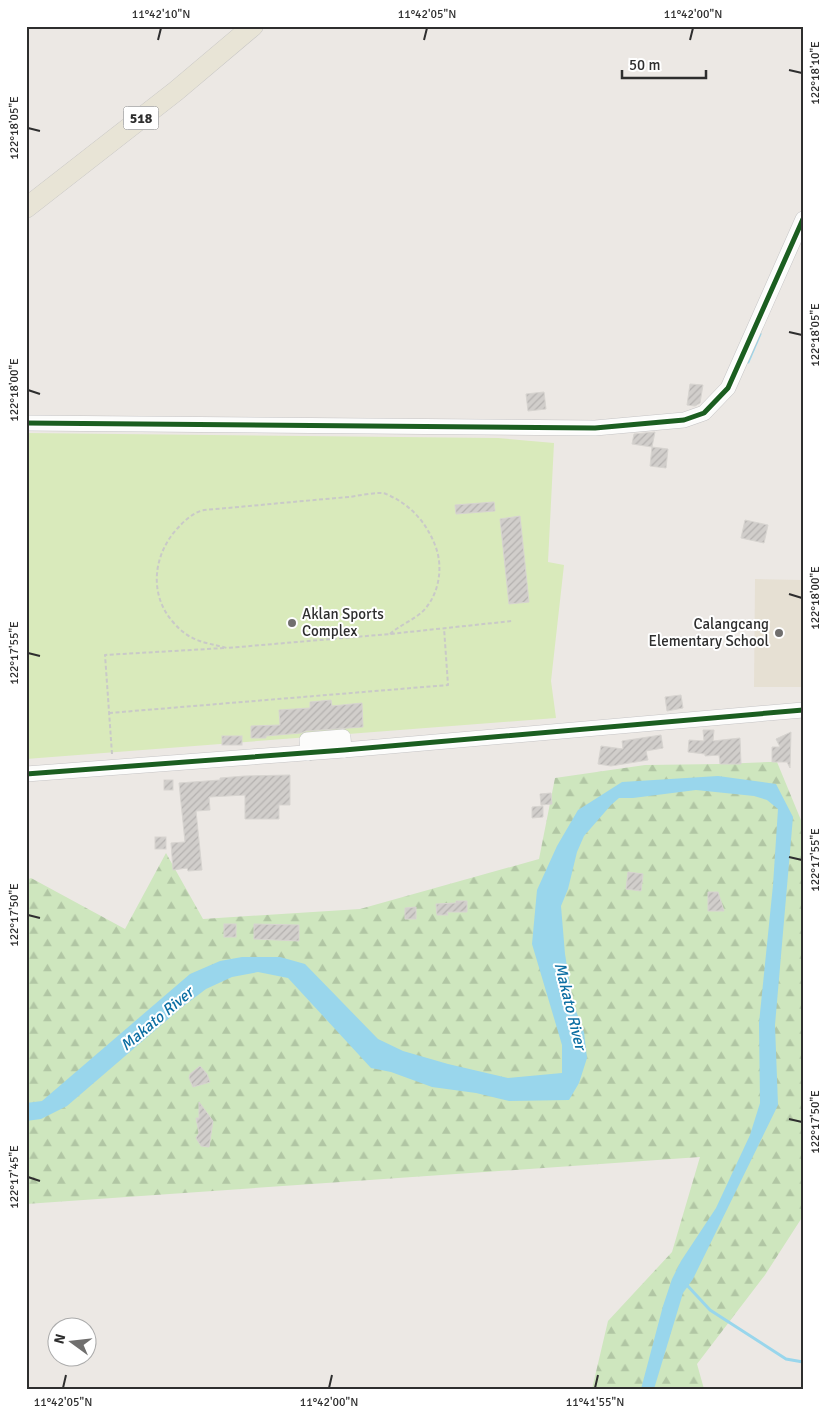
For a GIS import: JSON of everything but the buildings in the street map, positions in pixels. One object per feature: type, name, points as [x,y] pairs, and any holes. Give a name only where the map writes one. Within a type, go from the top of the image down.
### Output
[{"type":"main road","name":"518","points":[[26,208],[176,91],[253,26]]},
{"type":"street","points":[[26,423],[594,428],[684,420],[704,413],[728,388],[803,219]]},
{"type":"street","points":[[26,774],[308,753],[803,710]]},
{"type":"path","points":[[227,648],[204,644],[194,639],[173,623],[160,600],[157,578],[160,558],[168,540],[182,524],[196,512],[204,510],[385,493],[415,512],[429,530],[437,549],[440,571],[435,594],[422,612],[390,634]]},
{"type":"path","points":[[113,761],[105,655],[227,648],[512,621]]},
{"type":"path","points":[[109,713],[448,685],[444,628]]},
{"type":"shaded area","name":"Calangcang Elementary School","points":[[755,579],[803,580],[803,687],[754,687]]},
{"type":"green space","name":"Aklan Sports Complex","points":[[26,433],[498,438],[554,443],[548,562],[564,565],[551,681],[556,718],[26,759]]},
{"type":"green space","points":[[777,762],[803,825],[803,1216],[765,1275],[697,1364],[704,1389],[592,1389],[608,1321],[672,1252],[700,1157],[26,1204],[26,880],[31,878],[125,929],[166,853],[203,919],[360,909],[539,859],[555,778],[645,765]]},
{"type":"water","name":"Makato River","points":[[718,776],[776,784],[793,817],[775,1025],[778,1105],[693,1279],[683,1293],[654,1389],[641,1389],[672,1279],[681,1261],[716,1208],[750,1135],[760,1103],[759,1023],[773,885],[778,809],[767,800],[754,796],[696,790],[619,798],[584,836],[577,852],[568,889],[561,906],[565,954],[573,1003],[584,1032],[587,1058],[579,1083],[569,1100],[509,1101],[476,1093],[432,1087],[391,1072],[371,1068],[288,978],[258,972],[232,977],[206,989],[181,1008],[67,1106],[41,1119],[26,1121],[26,1103],[42,1101],[190,974],[220,961],[242,957],[280,957],[305,964],[378,1039],[403,1051],[508,1078],[562,1073],[562,1045],[532,944],[537,890],[557,846],[578,810],[622,782]]},
{"type":"waterway","points":[[748,362],[760,334]]},
{"type":"waterway","points":[[685,1283],[710,1310],[786,1359],[803,1362]]},
{"type":"cycle path","points":[[26,423],[595,428],[684,420],[704,413],[728,388],[803,219]]},
{"type":"cycle path","points":[[26,774],[344,750],[803,710]]},
{"type":"place","name":"Aklan Sports Complex","points":[[292,623]]},
{"type":"place","name":"Calangcang Elementary School","points":[[779,633]]}]
